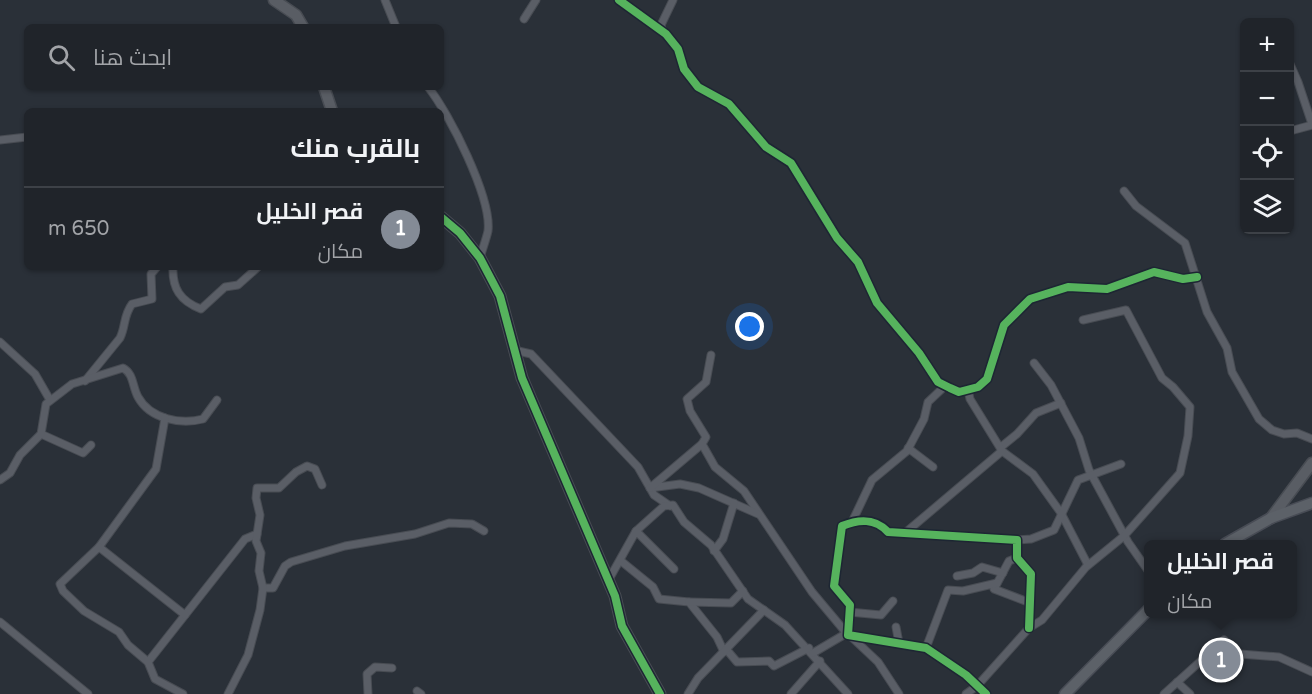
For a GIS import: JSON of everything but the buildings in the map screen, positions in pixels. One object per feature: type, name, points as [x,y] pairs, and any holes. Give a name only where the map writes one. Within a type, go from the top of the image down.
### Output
[{"type":"main road","points":[[1232,540],[1271,518],[1312,503]]},
{"type":"main road","points":[[1065,694],[1144,614]]},
{"type":"street","points":[[274,0],[296,15],[301,24]]},
{"type":"street","points":[[385,0],[395,24]]},
{"type":"street","points":[[524,20],[536,0]]},
{"type":"street","points":[[619,0],[663,33],[678,48],[684,69],[698,87],[729,104],[766,147],[791,163],[837,238],[858,262],[877,303],[919,353],[938,382],[945,386],[959,392],[978,387],[987,379],[1004,325],[1030,299],[1068,287],[1107,289],[1154,272],[1183,279],[1197,277]]},
{"type":"street","points":[[663,33],[661,25],[673,0]]},
{"type":"street","points":[[1293,72],[1312,124],[1294,130]]},
{"type":"street","points":[[325,90],[331,108]]},
{"type":"street","points":[[430,90],[444,107],[480,190],[488,230],[480,258]]},
{"type":"street","points":[[0,140],[24,136]]},
{"type":"street","points":[[1124,191],[1136,206],[1185,243],[1210,320],[1227,348],[1232,372],[1259,419],[1272,430],[1284,434],[1308,436],[1312,439]]},
{"type":"street","points":[[444,220],[460,232],[480,258],[500,296],[522,378],[608,581],[622,626],[660,694]]},
{"type":"street","points":[[85,381],[120,338],[124,316],[132,304],[152,299],[151,274],[154,270]]},
{"type":"street","points":[[173,270],[172,279],[176,291],[201,309],[225,287],[238,285],[255,270]]},
{"type":"street","points":[[966,694],[977,686],[1029,628],[1042,620],[1088,565],[1125,536],[1180,473],[1188,436],[1190,407],[1162,378],[1126,310],[1083,320]]},
{"type":"street","points":[[0,342],[35,374],[50,400]]},
{"type":"street","points":[[514,350],[531,354],[638,467],[654,495],[670,506]]},
{"type":"street","points":[[650,488],[702,444],[706,437],[690,411],[687,399],[706,382],[711,355]]},
{"type":"street","points":[[1034,363],[1060,403],[1079,438],[1092,475],[1125,536],[1144,564]]},
{"type":"street","points":[[0,480],[10,473],[23,451],[41,434],[44,408],[50,400],[72,384],[120,368],[125,369],[131,374],[137,396],[146,408],[165,418],[184,421],[203,418],[218,400]]},
{"type":"street","points":[[852,522],[872,480],[908,448],[924,419],[928,402],[945,386]]},
{"type":"street","points":[[968,390],[970,399],[1001,449],[1033,474],[1061,513],[1088,565]]},
{"type":"street","points":[[905,533],[1001,449],[1036,413],[1060,403]]},
{"type":"street","points":[[165,418],[156,469],[99,547],[60,584],[72,601],[119,632],[128,645],[148,662],[155,679],[183,694]]},
{"type":"street","points":[[41,434],[83,453],[91,445]]},
{"type":"street","points":[[702,444],[715,467],[744,491],[812,592],[848,634],[878,662],[899,694]]},
{"type":"street","points":[[908,448],[933,467]]},
{"type":"street","points":[[848,634],[850,605],[834,586],[842,526],[867,520],[881,524],[888,532],[1031,540],[1054,530],[1078,480],[1121,464]]},
{"type":"street","points":[[1271,518],[1312,464]]},
{"type":"street","points":[[228,694],[248,655],[260,610],[263,588],[259,571],[261,556],[256,546],[260,515],[256,498],[257,488],[279,488],[296,472],[310,466],[315,469],[322,485]]},
{"type":"street","points":[[650,488],[680,484],[699,488],[761,515]]},
{"type":"street","points":[[714,551],[723,539],[734,503]]},
{"type":"street","points":[[608,581],[636,531],[664,506],[673,505],[684,522],[714,551],[748,599],[785,625],[848,694]]},
{"type":"street","points":[[263,588],[273,588],[285,566],[291,562],[345,546],[415,534],[449,523],[472,524],[484,531]]},
{"type":"street","points":[[636,531],[674,569]]},
{"type":"street","points":[[148,662],[245,539],[256,534]]},
{"type":"street","points":[[1017,540],[1017,558],[1031,574],[1028,602],[1029,628]]},
{"type":"street","points":[[99,547],[184,615]]},
{"type":"street","points":[[1017,558],[1009,561],[994,589],[1028,602]]},
{"type":"street","points":[[621,561],[653,587],[659,599],[731,603],[743,591]]},
{"type":"street","points":[[957,576],[973,573],[982,567],[1003,573]]},
{"type":"street","points":[[926,648],[948,590],[963,591],[997,584]]},
{"type":"street","points":[[849,612],[881,615],[893,601]]},
{"type":"street","points":[[688,602],[737,662],[769,661],[774,666],[848,634],[926,648],[966,675],[986,694]]},
{"type":"street","points":[[688,694],[698,678],[764,610]]},
{"type":"street","points":[[0,622],[88,694]]},
{"type":"street","points":[[896,627],[899,643]]},
{"type":"street","points":[[1164,694],[1224,640],[1240,654],[1279,657],[1312,672]]},
{"type":"street","points":[[791,694],[820,661]]},
{"type":"street","points":[[368,694],[367,674],[375,667],[393,668]]},
{"type":"street","points":[[1177,682],[1190,694]]},
{"type":"cycle path","points":[[619,0],[666,34],[678,49],[684,69],[698,87],[729,104],[766,147],[791,163],[837,238],[858,262],[877,303],[919,353],[938,382],[950,388],[959,392],[978,387],[987,379],[1004,325],[1030,299],[1068,287],[1107,289],[1154,272],[1183,279],[1197,277]]},
{"type":"cycle path","points":[[444,220],[460,233],[480,258],[500,296],[522,378],[615,596],[622,626],[660,694]]},
{"type":"cycle path","points":[[986,694],[966,675],[926,648],[848,635],[850,605],[834,586],[842,526],[867,521],[878,524],[888,532],[1017,540],[1017,558],[1031,574],[1029,628]]},
{"type":"place","name":"قصر الخليل","points":[[1221,660]]}]
